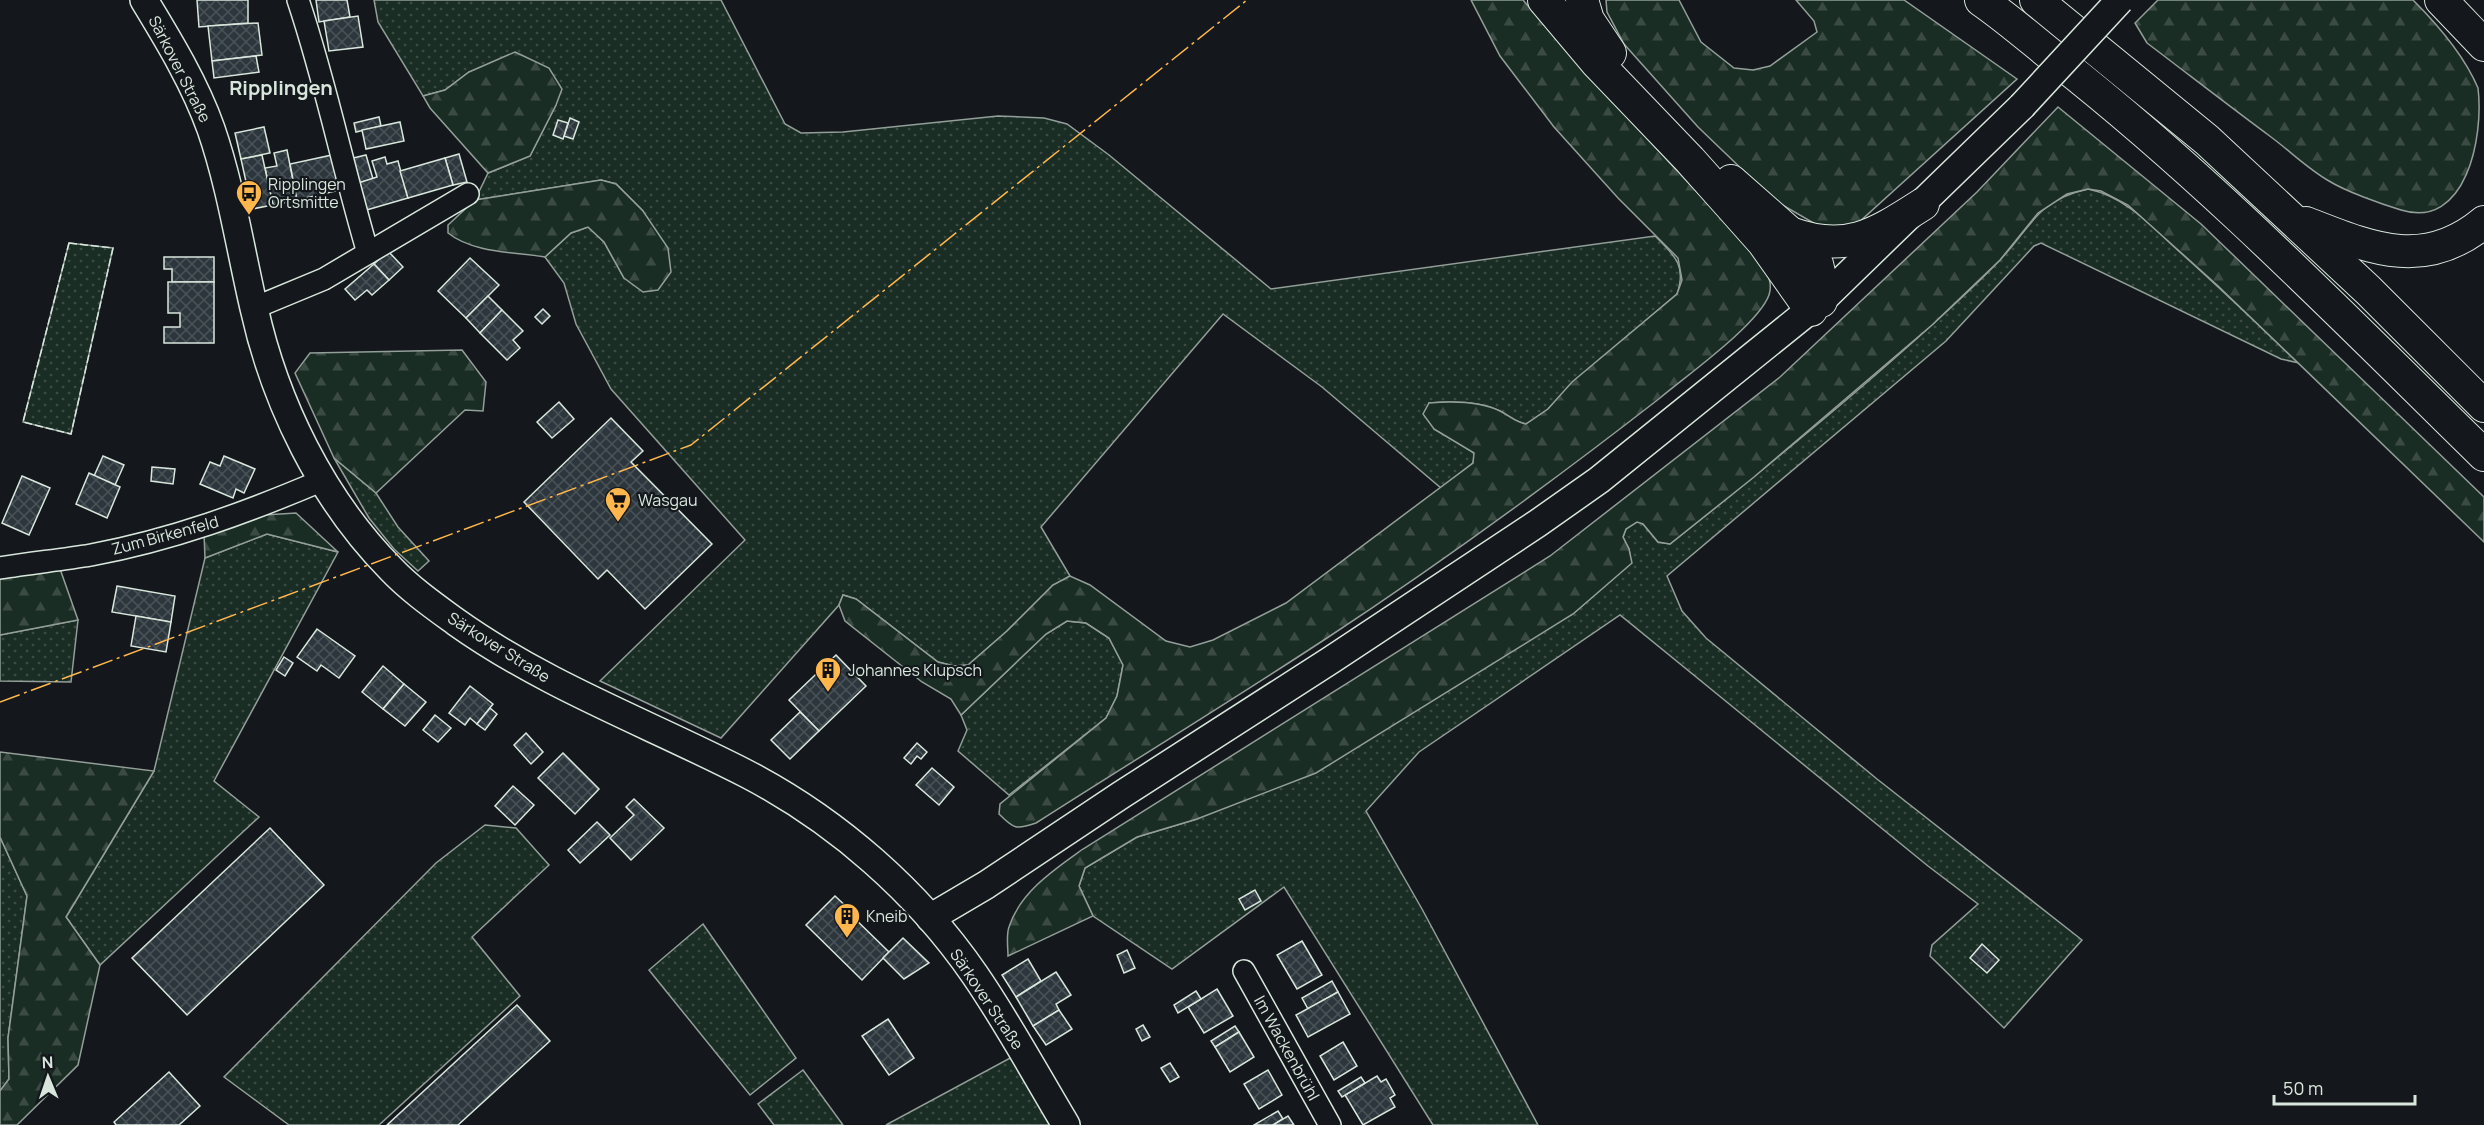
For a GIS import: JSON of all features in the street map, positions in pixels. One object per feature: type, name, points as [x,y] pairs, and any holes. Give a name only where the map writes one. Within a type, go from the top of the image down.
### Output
[{"type":"highway","points":[[1544,0],[1597,63],[1690,160],[1816,305]]},
{"type":"highway","points":[[1582,0],[1588,20],[1597,36],[1622,67],[1701,153],[1790,233],[1817,264],[1822,285],[1816,305]]},
{"type":"highway","points":[[1980,0],[2101,94],[2178,161],[2270,246],[2484,455]]},
{"type":"highway","points":[[2036,0],[2163,102],[2291,217],[2484,406]]},
{"type":"highway","points":[[2441,0],[2484,45]]},
{"type":"highway","points":[[2461,0],[2484,24]]},
{"type":"highway","points":[[1790,233],[1809,240],[1829,243],[1853,242],[1880,232],[1923,204]]},
{"type":"highway","points":[[2291,217],[2365,244],[2400,252],[2417,252],[2448,245],[2484,222]]},
{"type":"main road","name":"Särkover Straße","points":[[144,0],[194,89],[211,129],[239,237],[254,308],[273,376],[298,433],[323,480],[352,522],[391,569],[441,611],[497,649],[554,681],[750,775],[793,801],[858,848],[890,876],[930,918],[974,974],[1066,1125]]},
{"type":"main road","points":[[930,918],[986,885],[1538,523],[1599,480],[1816,305],[2022,106],[2120,0]]},
{"type":"street","points":[[298,0],[321,69],[348,185],[368,253]]},
{"type":"street","points":[[254,308],[324,279],[468,194]]},
{"type":"street","name":"Zum Birkenfeld","points":[[0,568],[92,554],[204,526],[263,506],[323,480]]},
{"type":"street","name":"Im Wackenbrühl","points":[[1244,971],[1330,1125]]},
{"type":"green space","points":[[374,0],[721,0],[785,124],[801,133],[843,132],[998,116],[1044,118],[1067,124],[1109,155],[1271,289],[1655,236],[1677,261],[1680,284],[1677,294],[1573,382],[1548,409],[1526,424],[1483,405],[1456,402],[1429,403],[1434,429],[1475,453],[1473,463],[1441,488],[1322,387],[1223,314],[1041,527],[1070,576],[1053,585],[1007,631],[968,665],[954,666],[938,662],[856,599],[843,595],[839,605],[721,738],[600,681],[745,540],[611,389],[576,324],[564,283],[545,257],[571,233],[588,227],[604,242],[624,278],[643,211],[616,184],[601,180],[475,200],[488,173],[530,156],[556,105],[469,72],[445,90],[423,96],[378,22]]},
{"type":"green space","points":[[1471,0],[1523,0],[1575,61],[1763,263],[1770,282],[1769,295],[1751,321],[1737,335],[1660,398],[1496,521],[1370,610],[1036,823],[1016,827],[1008,823],[999,814],[1000,804],[1106,718],[1117,696],[1123,665],[1109,638],[1086,623],[1067,621],[1046,634],[961,715],[951,699],[922,682],[845,621],[839,605],[843,595],[856,599],[938,662],[954,666],[968,665],[1007,631],[1053,585],[1070,576],[1090,585],[1166,641],[1190,647],[1213,640],[1286,603],[1473,463],[1474,453],[1434,429],[1423,414],[1429,403],[1456,402],[1483,405],[1526,424],[1548,409],[1572,382],[1677,294],[1682,280],[1678,258],[1618,198],[1554,127],[1500,56]]},
{"type":"green space","points":[[1606,0],[1679,0],[1701,42],[1734,68],[1753,70],[1770,66],[1817,32],[1814,21],[1796,0],[1904,0],[2017,79],[1858,223],[1835,229],[1817,225],[1774,200],[1698,127],[1624,44],[1607,12]]},
{"type":"green space","points":[[2158,0],[2413,0],[2450,41],[2478,88],[2478,131],[2466,175],[2456,193],[2441,206],[2423,213],[2401,210],[2374,201],[2321,176],[2147,43],[2135,23]]},
{"type":"green space","points":[[515,52],[549,68],[562,89],[530,156],[488,173],[430,108],[423,96],[445,90],[469,72]]},
{"type":"green space","points":[[2058,107],[2201,224],[2484,497],[2484,542],[2217,285],[2128,205],[2101,191],[2088,189],[2067,194],[2038,213],[2000,260],[1932,325],[1754,477],[1670,544],[1658,542],[1643,524],[1637,522],[1626,529],[1623,537],[1632,563],[1573,614],[1316,773],[1197,819],[1137,837],[1085,868],[1079,886],[1093,916],[1008,956],[1009,927],[1014,914],[1030,892],[1050,873],[1083,849],[1550,556],[1780,377],[1977,192]]},
{"type":"green space","points":[[601,180],[616,184],[643,211],[668,248],[671,272],[658,290],[643,292],[624,278],[604,242],[588,227],[571,233],[545,257],[482,248],[458,240],[448,233],[448,225],[475,200]]},
{"type":"green space","points":[[2088,189],[2115,199],[2150,224],[2299,363],[2281,359],[2041,243],[2034,246],[1946,341],[1667,576],[1682,611],[1706,638],[1877,779],[2082,940],[2004,1028],[1930,956],[1932,945],[1978,904],[1928,866],[1620,615],[1419,752],[1366,811],[1422,909],[1538,1125],[1433,1125],[1284,887],[1172,969],[1093,916],[1079,886],[1085,868],[1137,837],[1197,819],[1573,614],[1631,563],[1629,549],[1623,537],[1626,529],[1637,521],[1643,524],[1658,542],[1670,544],[1869,381],[1933,324],[1999,261],[2036,216],[2057,200]]},
{"type":"green space","points":[[69,243],[113,248],[71,434],[23,422]]},
{"type":"green space","points":[[462,350],[486,382],[483,411],[465,410],[376,493],[334,458],[295,373],[310,353]]},
{"type":"green space","points":[[334,458],[376,493],[398,527],[429,561],[418,571],[394,549],[369,518]]},
{"type":"green space","points":[[296,513],[338,552],[267,534],[205,558],[204,534],[264,515]]},
{"type":"green space","points":[[267,534],[338,552],[214,781],[259,817],[100,965],[66,917],[154,771],[205,558]]},
{"type":"green space","points":[[59,566],[78,620],[0,635],[0,574]]},
{"type":"green space","points":[[78,620],[71,682],[0,681],[0,635]]},
{"type":"green space","points":[[1067,621],[1086,623],[1109,638],[1123,665],[1117,696],[1106,718],[1009,795],[958,751],[967,730],[961,715],[1046,634]]},
{"type":"green space","points":[[0,752],[154,771],[66,917],[100,965],[78,1065],[17,1125],[0,1125],[0,1091],[9,1079],[8,1038],[27,896],[0,837]]},
{"type":"green space","points":[[485,825],[516,828],[549,865],[472,937],[520,996],[379,1125],[289,1125],[224,1077],[436,863]]},
{"type":"green space","points":[[0,837],[27,896],[8,1038],[9,1079],[0,1091]]},
{"type":"green space","points":[[703,924],[796,1058],[750,1095],[649,970]]},
{"type":"green space","points":[[1012,1057],[1051,1125],[886,1125]]},
{"type":"green space","points":[[803,1070],[843,1125],[774,1125],[758,1104]]},
{"type":"building","points":[[197,0],[248,0],[248,23],[199,27]]},
{"type":"building","points":[[316,0],[347,0],[350,17],[319,22]]},
{"type":"building","points":[[358,16],[363,47],[329,51],[324,21]]},
{"type":"building","points":[[258,23],[262,55],[212,61],[208,26]]},
{"type":"building","points":[[256,56],[259,72],[214,78],[212,61]]},
{"type":"building","points":[[379,117],[381,126],[356,132],[354,123]]},
{"type":"building","points":[[570,118],[579,122],[573,139],[564,136]]},
{"type":"building","points":[[558,120],[568,123],[563,139],[553,135]]},
{"type":"building","points":[[400,122],[404,141],[366,149],[362,130]]},
{"type":"building","points":[[264,127],[270,153],[241,159],[235,133]]},
{"type":"building","points":[[287,150],[297,200],[273,205],[265,168],[277,166],[274,153]]},
{"type":"building","points":[[459,154],[467,182],[453,185],[445,158]]},
{"type":"building","points":[[262,155],[273,205],[252,209],[241,159]]},
{"type":"building","points":[[332,155],[340,190],[297,200],[290,164]]},
{"type":"building","points":[[366,155],[373,179],[355,184],[349,159]]},
{"type":"building","points":[[385,157],[387,164],[398,161],[408,198],[363,211],[355,184],[377,177],[372,161]]},
{"type":"building","points":[[445,158],[453,185],[408,198],[400,171]]},
{"type":"building","points":[[388,251],[403,267],[389,280],[374,264]]},
{"type":"building","points":[[164,257],[214,257],[214,282],[172,282],[172,269],[164,269]]},
{"type":"building","points":[[470,258],[499,285],[466,318],[438,291]]},
{"type":"building","points":[[374,264],[389,280],[372,295],[367,290],[355,300],[345,289]]},
{"type":"building","points":[[168,282],[214,282],[214,343],[164,343],[164,327],[180,327],[180,313],[168,313]]},
{"type":"building","points":[[488,296],[502,310],[480,333],[466,318]]},
{"type":"building","points":[[543,309],[550,316],[542,324],[535,317]]},
{"type":"building","points":[[502,310],[523,331],[513,340],[520,348],[507,360],[480,333]]},
{"type":"building","points":[[559,402],[574,419],[552,438],[537,422]]},
{"type":"building","name":"Wasgau","points":[[611,418],[643,451],[631,462],[712,544],[645,609],[607,570],[598,579],[524,502]]},
{"type":"building","points":[[103,456],[124,465],[115,485],[94,476]]},
{"type":"building","points":[[224,456],[255,469],[244,493],[236,489],[233,498],[200,484],[210,462],[220,466]]},
{"type":"building","points":[[152,467],[175,469],[173,484],[151,481]]},
{"type":"building","points":[[89,473],[120,487],[107,518],[76,504]]},
{"type":"building","points":[[22,476],[50,488],[29,535],[2,523]]},
{"type":"building","points":[[117,586],[175,596],[171,622],[112,612]]},
{"type":"building","points":[[136,616],[171,622],[166,652],[131,646]]},
{"type":"building","points":[[317,629],[355,656],[339,678],[321,665],[317,671],[297,657]]},
{"type":"building","name":"Johannes Klupsch","points":[[836,655],[866,686],[819,731],[789,700]]},
{"type":"building","points":[[284,657],[293,663],[285,676],[276,670]]},
{"type":"building","points":[[383,666],[404,684],[383,709],[362,692]]},
{"type":"building","points":[[404,684],[426,702],[405,726],[383,709]]},
{"type":"building","points":[[470,686],[493,704],[477,724],[470,718],[465,725],[449,713]]},
{"type":"building","points":[[490,708],[497,714],[485,730],[477,724]]},
{"type":"building","points":[[800,712],[819,731],[790,759],[771,740]]},
{"type":"building","points":[[435,715],[451,728],[438,742],[423,730]]},
{"type":"building","points":[[526,733],[543,752],[531,764],[514,745]]},
{"type":"building","points":[[917,743],[927,752],[921,759],[917,756],[911,764],[904,758]]},
{"type":"building","points":[[563,753],[599,789],[575,814],[538,778]]},
{"type":"building","points":[[932,768],[954,787],[939,805],[916,785]]},
{"type":"building","points":[[513,786],[534,805],[515,825],[495,806]]},
{"type":"building","points":[[634,799],[664,828],[631,860],[610,838],[634,815],[626,807]]},
{"type":"building","points":[[597,822],[610,835],[580,863],[568,850]]},
{"type":"building","points":[[270,828],[324,885],[187,1015],[132,958]]},
{"type":"building","points":[[1255,890],[1261,901],[1245,910],[1239,899]]},
{"type":"building","name":"Kneib","points":[[835,896],[889,952],[862,980],[806,925]]},
{"type":"building","points":[[903,938],[929,963],[904,979],[883,958]]},
{"type":"building","points":[[1302,941],[1322,975],[1297,989],[1277,955]]},
{"type":"building","points":[[1982,944],[1999,960],[1987,973],[1970,958]]},
{"type":"building","points":[[1127,950],[1135,968],[1124,973],[1117,955]]},
{"type":"building","points":[[1028,959],[1041,981],[1016,997],[1002,975]]},
{"type":"building","points":[[1056,972],[1071,995],[1056,1004],[1059,1010],[1033,1026],[1016,997]]},
{"type":"building","points":[[1332,981],[1338,992],[1308,1009],[1302,998]]},
{"type":"building","points":[[1217,989],[1233,1016],[1204,1033],[1188,1007]]},
{"type":"building","points":[[1196,991],[1201,999],[1178,1013],[1174,1005]]},
{"type":"building","points":[[1338,992],[1350,1014],[1308,1037],[1296,1015]]},
{"type":"building","points":[[517,1005],[550,1041],[458,1125],[387,1125]]},
{"type":"building","points":[[1059,1010],[1072,1029],[1046,1045],[1033,1026]]},
{"type":"building","points":[[888,1019],[914,1058],[889,1075],[862,1036]]},
{"type":"building","points":[[1143,1025],[1150,1037],[1142,1041],[1136,1029]]},
{"type":"building","points":[[1235,1026],[1239,1032],[1215,1047],[1211,1041]]},
{"type":"building","points":[[1239,1032],[1254,1057],[1230,1072],[1215,1047]]},
{"type":"building","points":[[1343,1042],[1357,1066],[1334,1080],[1320,1056]]},
{"type":"building","points":[[1170,1063],[1179,1077],[1170,1082],[1161,1068]]},
{"type":"building","points":[[1268,1070],[1282,1095],[1259,1109],[1244,1084]]},
{"type":"building","points":[[169,1072],[200,1106],[179,1125],[116,1125],[114,1122]]},
{"type":"building","points":[[1377,1076],[1381,1082],[1386,1079],[1395,1095],[1390,1098],[1395,1107],[1363,1125],[1345,1095]]},
{"type":"building","points":[[1361,1077],[1365,1083],[1342,1097],[1338,1091]]},
{"type":"building","points":[[1278,1111],[1283,1119],[1273,1125],[1254,1125]]},
{"type":"building","points":[[1288,1116],[1294,1125],[1273,1125]]},
{"type":"fence","points":[[69,243],[113,248],[71,434],[23,422],[69,243]]},
{"type":"power","points":[[0,702],[691,445],[1247,0]]},
{"type":"place","name":"Ripplingen Ortsmitte","points":[[249,216]]},
{"type":"place","name":"Wasgau","points":[[618,523]]},
{"type":"place","name":"Johannes Klupsch","points":[[828,693]]},
{"type":"place","name":"Kneib","points":[[847,939]]},
{"type":"district","name":"Ripplingen","points":[[281,87]]}]
